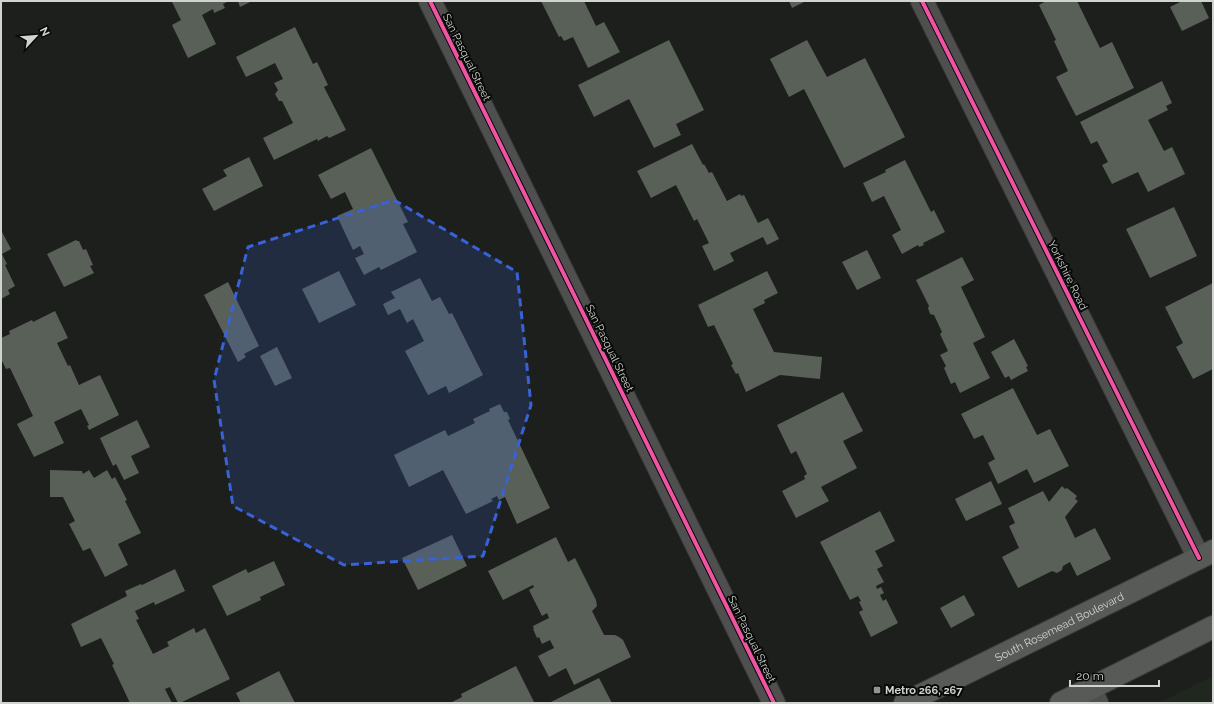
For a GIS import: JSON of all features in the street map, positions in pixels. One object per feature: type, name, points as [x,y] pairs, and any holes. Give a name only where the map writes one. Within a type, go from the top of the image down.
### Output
[{"type":"main road","name":"South Rosemead Boulevard","points":[[905,703],[1206,554]]},
{"type":"main road","points":[[1061,703],[1093,696],[1213,627]]},
{"type":"street","name":"San Pasqual Street","points":[[430,1],[774,703]]},
{"type":"street","name":"Yorkshire Road","points":[[922,1],[1206,554]]},
{"type":"highlighted area","points":[[394,200],[517,272],[531,405],[483,556],[344,565],[233,506],[214,380],[248,247]]},
{"type":"shaded area","points":[[1213,676],[1213,703],[1159,703]]},
{"type":"building","points":[[229,1],[223,4],[225,8],[214,13],[213,9],[202,15],[216,44],[188,58],[172,25],[181,20],[172,2]]},
{"type":"building","points":[[238,1],[252,1],[240,7]]},
{"type":"building","points":[[541,1],[584,1],[596,26],[604,22],[620,52],[588,68],[573,37],[564,41],[561,36],[559,37]]},
{"type":"building","points":[[789,1],[806,1],[792,8]]},
{"type":"building","points":[[1046,1],[1077,1],[1100,48],[1112,42],[1134,88],[1076,116],[1056,77],[1068,71],[1054,41],[1056,40],[1039,5]]},
{"type":"building","points":[[1182,1],[1201,1],[1209,18],[1182,31],[1170,7]]},
{"type":"building","points":[[295,27],[313,64],[317,62],[328,85],[324,87],[346,130],[329,138],[327,136],[318,141],[317,139],[274,160],[263,138],[293,123],[282,101],[279,101],[275,94],[278,90],[274,83],[283,79],[275,63],[246,77],[236,57]]},
{"type":"building","points":[[669,40],[704,110],[676,124],[681,135],[654,148],[629,99],[594,117],[578,85]]},
{"type":"building","points":[[807,40],[827,77],[865,58],[905,137],[844,168],[804,89],[789,97],[770,59]]},
{"type":"building","points":[[1162,81],[1172,103],[1166,106],[1168,110],[1148,120],[1164,151],[1172,147],[1185,174],[1148,192],[1138,172],[1112,184],[1102,165],[1108,162],[1097,141],[1091,144],[1080,122]]},
{"type":"building","points":[[692,144],[703,165],[704,164],[709,173],[712,172],[727,201],[740,194],[741,196],[744,195],[758,223],[768,218],[779,239],[767,245],[763,237],[730,253],[734,261],[714,271],[702,246],[709,243],[697,219],[694,221],[676,185],[651,198],[637,171]]},
{"type":"building","points":[[371,148],[408,222],[403,224],[417,252],[381,270],[379,267],[364,275],[355,258],[364,254],[360,246],[353,250],[337,216],[353,209],[345,192],[331,199],[318,175]]},
{"type":"building","points":[[249,157],[263,186],[214,211],[202,189],[227,176],[223,170]]},
{"type":"building","points":[[905,160],[931,212],[934,210],[945,232],[923,243],[924,245],[919,247],[918,245],[902,254],[892,235],[901,230],[884,196],[872,202],[863,183],[886,172],[885,170]]},
{"type":"building","points":[[1174,207],[1197,256],[1150,278],[1126,229]]},
{"type":"building","points":[[1,230],[11,249],[2,254],[7,264],[5,265],[15,286],[8,290],[10,294],[1,299]]},
{"type":"building","points":[[76,240],[79,241],[83,250],[86,249],[93,265],[90,266],[94,273],[64,287],[47,254]]},
{"type":"building","points":[[867,250],[881,278],[857,290],[842,262]]},
{"type":"building","points":[[962,257],[974,280],[961,287],[985,337],[973,343],[990,378],[960,393],[955,382],[951,384],[944,368],[946,366],[940,355],[948,351],[940,334],[942,332],[934,315],[930,314],[928,308],[929,306],[916,280]]},
{"type":"building","points":[[339,271],[356,305],[319,323],[302,289]]},
{"type":"building","points":[[767,271],[778,293],[764,300],[765,303],[753,309],[774,352],[822,357],[820,379],[780,375],[746,392],[738,373],[736,374],[731,365],[733,364],[714,325],[708,327],[698,305]]},
{"type":"building","points":[[420,278],[432,301],[440,297],[449,314],[452,313],[483,375],[449,393],[446,386],[428,395],[405,351],[424,341],[413,319],[407,323],[400,309],[388,315],[383,304],[395,298],[391,292]]},
{"type":"building","points":[[228,282],[259,346],[244,354],[246,357],[238,362],[204,295]]},
{"type":"building","points":[[1213,283],[1213,369],[1193,379],[1176,347],[1183,343],[1165,307]]},
{"type":"building","points":[[55,311],[68,338],[57,343],[68,366],[70,365],[79,385],[100,375],[119,415],[89,430],[87,426],[89,425],[81,409],[54,422],[64,443],[34,457],[17,424],[33,416],[10,368],[6,369],[1,359],[1,338],[10,334],[9,331],[32,320],[33,322]]},
{"type":"building","points":[[1014,339],[1028,366],[1026,367],[1028,371],[1011,380],[1009,376],[1005,378],[991,352]]},
{"type":"building","points":[[277,347],[292,378],[275,386],[260,356]]},
{"type":"building","points":[[1013,388],[1037,435],[1050,429],[1069,466],[1034,483],[1027,469],[998,484],[988,463],[995,459],[983,435],[974,439],[961,414]]},
{"type":"building","points":[[843,392],[863,431],[843,441],[857,468],[821,487],[829,501],[796,518],[782,491],[805,479],[804,476],[807,474],[796,451],[791,454],[777,425]]},
{"type":"building","points":[[500,404],[504,412],[507,412],[510,419],[508,420],[550,508],[517,524],[505,497],[499,500],[497,496],[491,499],[493,501],[466,514],[443,470],[409,487],[394,455],[445,430],[448,436],[475,423],[473,419],[490,411],[489,409]]},
{"type":"building","points":[[137,420],[150,447],[131,456],[139,473],[124,480],[116,464],[113,466],[100,438]]},
{"type":"building","points":[[50,470],[82,471],[83,474],[89,470],[94,478],[107,470],[112,479],[115,477],[141,533],[118,544],[128,565],[105,577],[90,548],[83,551],[69,524],[75,521],[63,497],[50,497]]},
{"type":"building","points":[[991,481],[1002,504],[966,521],[955,499]]},
{"type":"building","points":[[1062,486],[1077,496],[1075,499],[1078,501],[1065,517],[1075,538],[1095,528],[1111,559],[1077,576],[1070,562],[1063,566],[1062,570],[1057,573],[1052,571],[1018,588],[1002,557],[1019,548],[1009,526],[1015,523],[1008,508],[1043,491],[1049,502]]},
{"type":"building","points":[[880,511],[895,541],[875,551],[883,566],[877,569],[884,582],[876,586],[877,589],[881,587],[884,593],[880,595],[883,601],[886,599],[898,623],[871,637],[859,612],[863,610],[859,602],[861,601],[858,596],[850,600],[820,542]]},
{"type":"building","points":[[452,535],[467,566],[418,590],[402,558]]},
{"type":"building","points":[[556,537],[568,562],[575,558],[596,600],[597,606],[592,611],[604,635],[615,635],[623,640],[631,657],[574,685],[566,668],[549,677],[538,656],[554,648],[550,640],[542,644],[539,637],[537,638],[533,629],[533,626],[549,618],[547,613],[542,616],[529,590],[534,587],[533,585],[503,600],[488,571]]},
{"type":"building","points":[[274,561],[285,585],[260,597],[261,600],[227,616],[212,586],[246,569],[248,573]]},
{"type":"building","points":[[175,569],[185,591],[155,605],[154,602],[135,611],[139,619],[136,620],[153,654],[169,646],[167,642],[194,628],[196,633],[205,628],[230,679],[180,703],[178,703],[170,687],[165,689],[172,703],[130,703],[112,665],[114,664],[101,638],[81,647],[71,624],[127,596],[125,591],[141,584],[142,585]]},
{"type":"building","points":[[964,595],[975,615],[951,628],[940,608]]},
{"type":"building","points":[[516,666],[534,702],[450,703],[462,697],[461,694]]},
{"type":"building","points":[[279,671],[295,703],[241,703],[236,693]]},
{"type":"building","points":[[599,678],[612,703],[549,703]]},
{"type":"cycle path","points":[[430,1],[774,703]]},
{"type":"cycle path","points":[[922,1],[1199,558]]},
{"type":"place","name":"Metro 266, 267","points":[[877,690]]}]
